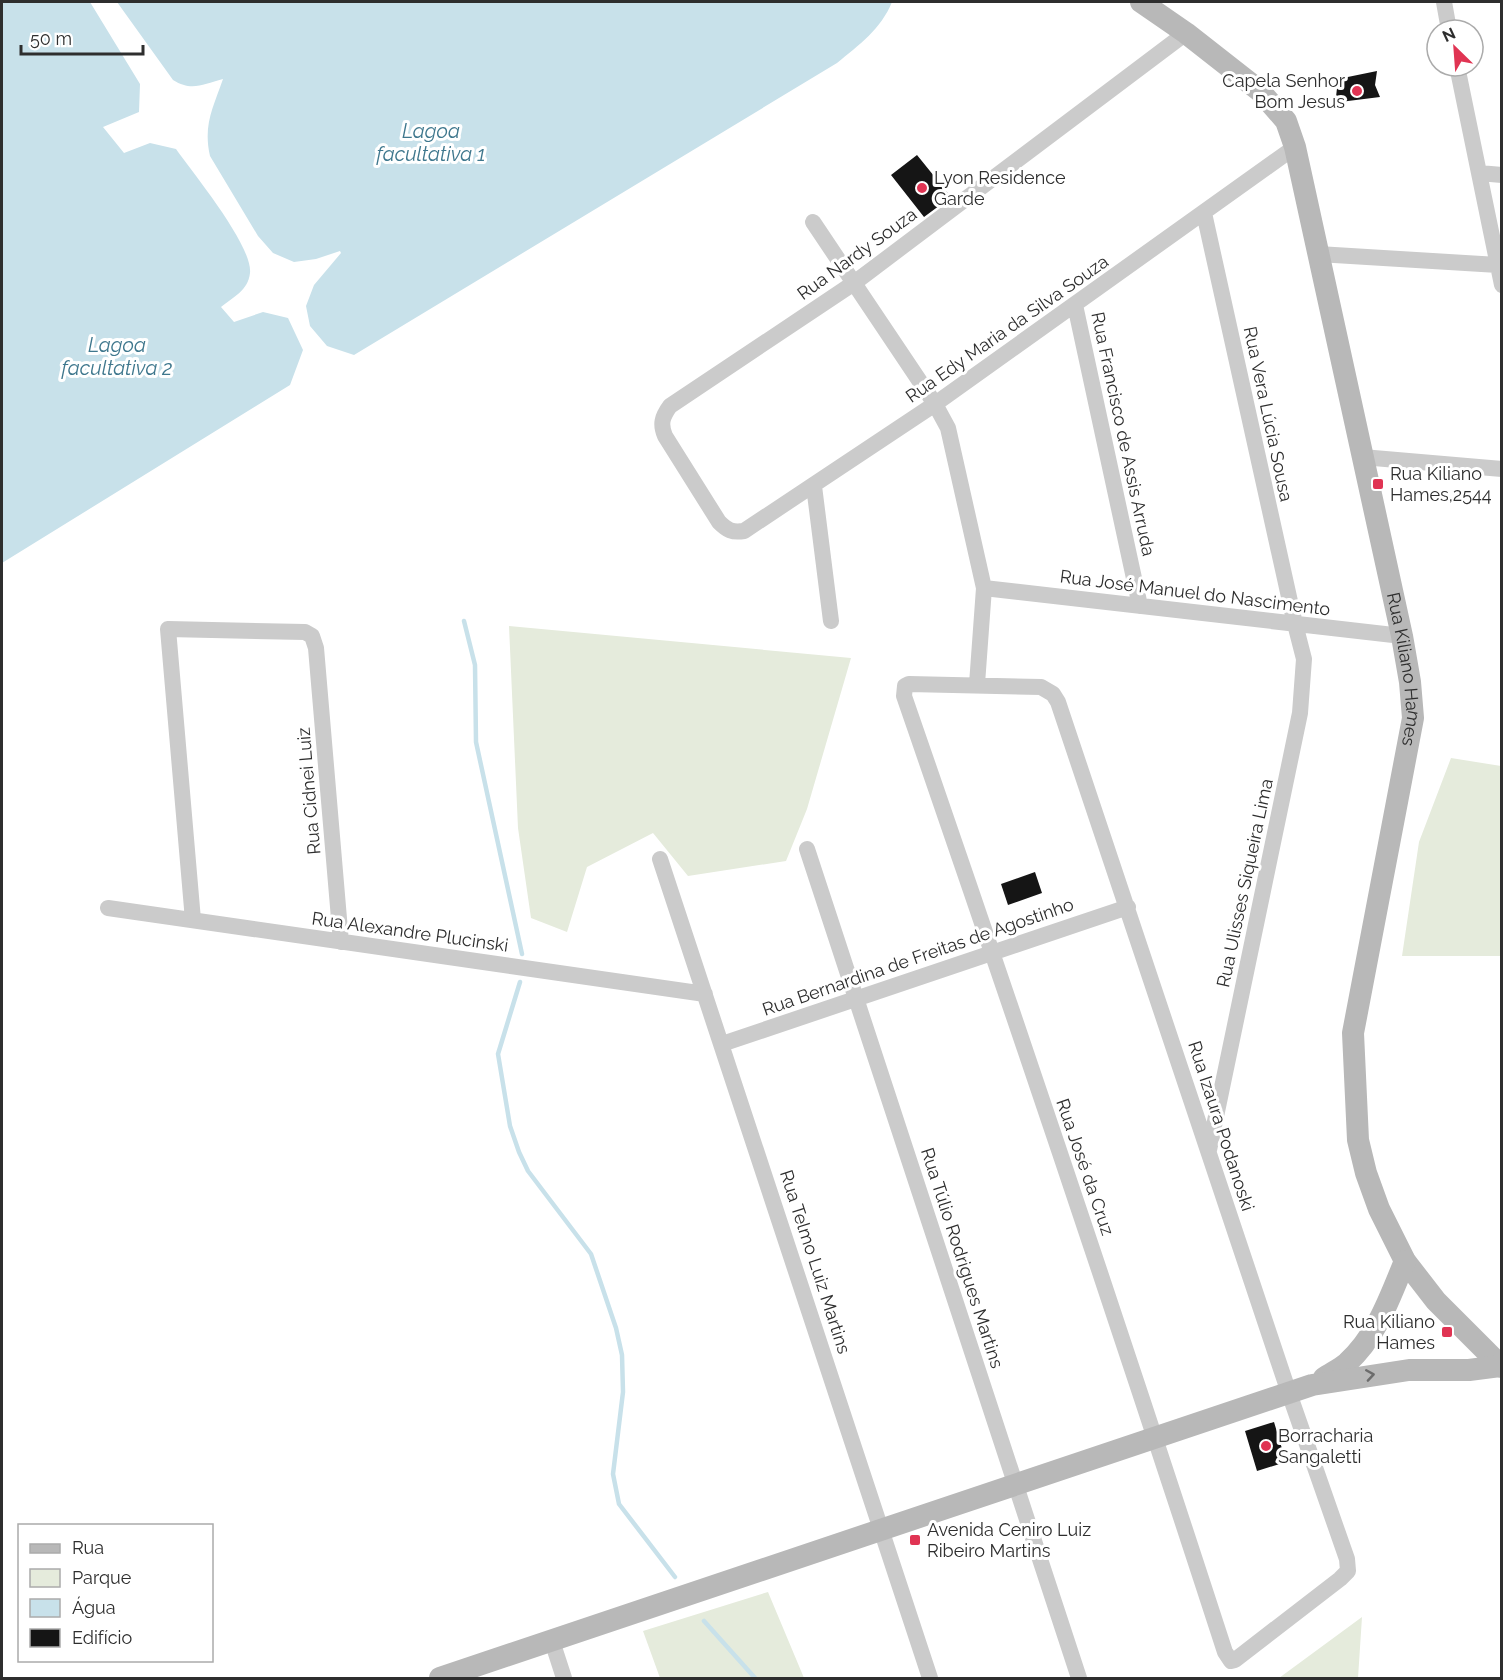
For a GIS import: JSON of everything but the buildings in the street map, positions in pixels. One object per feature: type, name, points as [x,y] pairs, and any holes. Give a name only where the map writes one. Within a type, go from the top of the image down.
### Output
[{"type":"main road","name":"Rua Kiliano Hames","points":[[1141,2],[1186,33],[1272,102],[1286,121],[1295,147],[1401,636],[1410,682],[1413,718],[1353,1033],[1358,1140],[1366,1173],[1379,1209],[1405,1261],[1436,1301],[1501,1366]]},
{"type":"main road","points":[[1312,1385],[1345,1365],[1369,1338],[1388,1302],[1405,1261]]},
{"type":"main road","points":[[440,1678],[1312,1385],[1408,1370],[1469,1370],[1501,1366]]},
{"type":"street","points":[[1444,2],[1447,18]]},
{"type":"street","name":"Rua Nardy Souza","points":[[735,532],[727,530],[719,522],[665,436],[662,427],[663,416],[670,406],[854,283],[1186,33]]},
{"type":"street","points":[[1459,78],[1502,285]]},
{"type":"street","name":"Rua Edy Maria da Silva Souza","points":[[735,532],[744,531],[935,404],[1295,147]]},
{"type":"street","points":[[1479,173],[1502,175]]},
{"type":"street","name":"Rua Vera Lúcia Sousa","points":[[1204,213],[1295,624]]},
{"type":"street","points":[[813,222],[935,404],[948,428],[984,588],[977,684]]},
{"type":"street","points":[[1318,254],[1498,265]]},
{"type":"street","name":"Rua Francisco de Assis Arruda","points":[[1075,305],[1140,606]]},
{"type":"street","points":[[1362,457],[1502,469]]},
{"type":"street","points":[[814,486],[831,621]]},
{"type":"street","name":"Rua José Manuel do Nascimento","points":[[984,588],[1401,636]]},
{"type":"street","name":"Rua Ulisses Siqueira Lima","points":[[1209,1151],[1300,712],[1304,659],[1295,624]]},
{"type":"street","name":"Rua Cidnei Luiz","points":[[193,920],[168,629],[305,632],[312,636],[316,648],[341,942]]},
{"type":"street","name":"Rua José da Cruz","points":[[977,684],[909,684],[905,686],[904,696],[993,952],[1225,1653],[1231,1661]]},
{"type":"street","name":"Rua Izaura Podanoski","points":[[977,684],[1041,687],[1053,694],[1128,907],[1289,1393],[1347,1559],[1348,1571],[1340,1580],[1240,1658],[1231,1661]]},
{"type":"street","name":"Rua Túlio Rodrigues Martins","points":[[807,849],[1079,1678]]},
{"type":"street","name":"Rua Telmo Luiz Martins","points":[[660,859],[930,1678]]},
{"type":"street","name":"Rua Bernardina de Freitas de Agostinho","points":[[722,1044],[1128,907]]},
{"type":"street","name":"Rua Alexandre Plucinski","points":[[108,908],[705,994]]},
{"type":"street","points":[[552,1641],[564,1678]]},
{"type":"green space","points":[[509,626],[851,658],[807,809],[786,861],[688,876],[653,833],[587,867],[567,932],[531,918],[518,828]]},
{"type":"green space","points":[[1451,758],[1501,766],[1501,956],[1402,956],[1419,842]]},
{"type":"green space","points":[[768,1592],[804,1678],[660,1678],[643,1631]]},
{"type":"green space","points":[[1362,1617],[1358,1678],[1279,1678]]},
{"type":"water","name":"Lagoa facultativa 2","points":[[2,2],[90,2],[140,84],[139,112],[103,127],[124,153],[150,143],[176,149],[232,228],[248,261],[249,279],[239,293],[221,307],[234,322],[263,312],[288,318],[303,350],[290,385],[2,563]]},
{"type":"water","name":"Lagoa facultativa 1","points":[[117,2],[892,2],[876,28],[837,63],[354,355],[327,346],[310,326],[306,306],[314,285],[341,253],[340,251],[316,259],[294,262],[273,253],[258,236],[210,156],[208,126],[223,79],[192,86],[186,86],[173,80]]},
{"type":"waterway","points":[[464,621],[475,665],[476,742],[522,954]]},
{"type":"waterway","points":[[520,982],[498,1054],[510,1126],[528,1171],[591,1254],[616,1328],[622,1355],[623,1392],[613,1474],[619,1504],[675,1577]]},
{"type":"waterway","points":[[704,1621],[755,1678]]},
{"type":"place","name":"Capela Senhor Bom Jesus","points":[[1357,91]]},
{"type":"place","name":"Lyon Residence Garde","points":[[922,188]]},
{"type":"place","name":"Rua Kiliano Hames,2544","points":[[1378,484]]},
{"type":"place","name":"Rua Kiliano Hames","points":[[1447,1332]]},
{"type":"place","name":"Borracharia Sangaletti","points":[[1266,1446]]},
{"type":"place","name":"Avenida Ceniro Luiz Ribeiro Martins","points":[[915,1540]]}]
